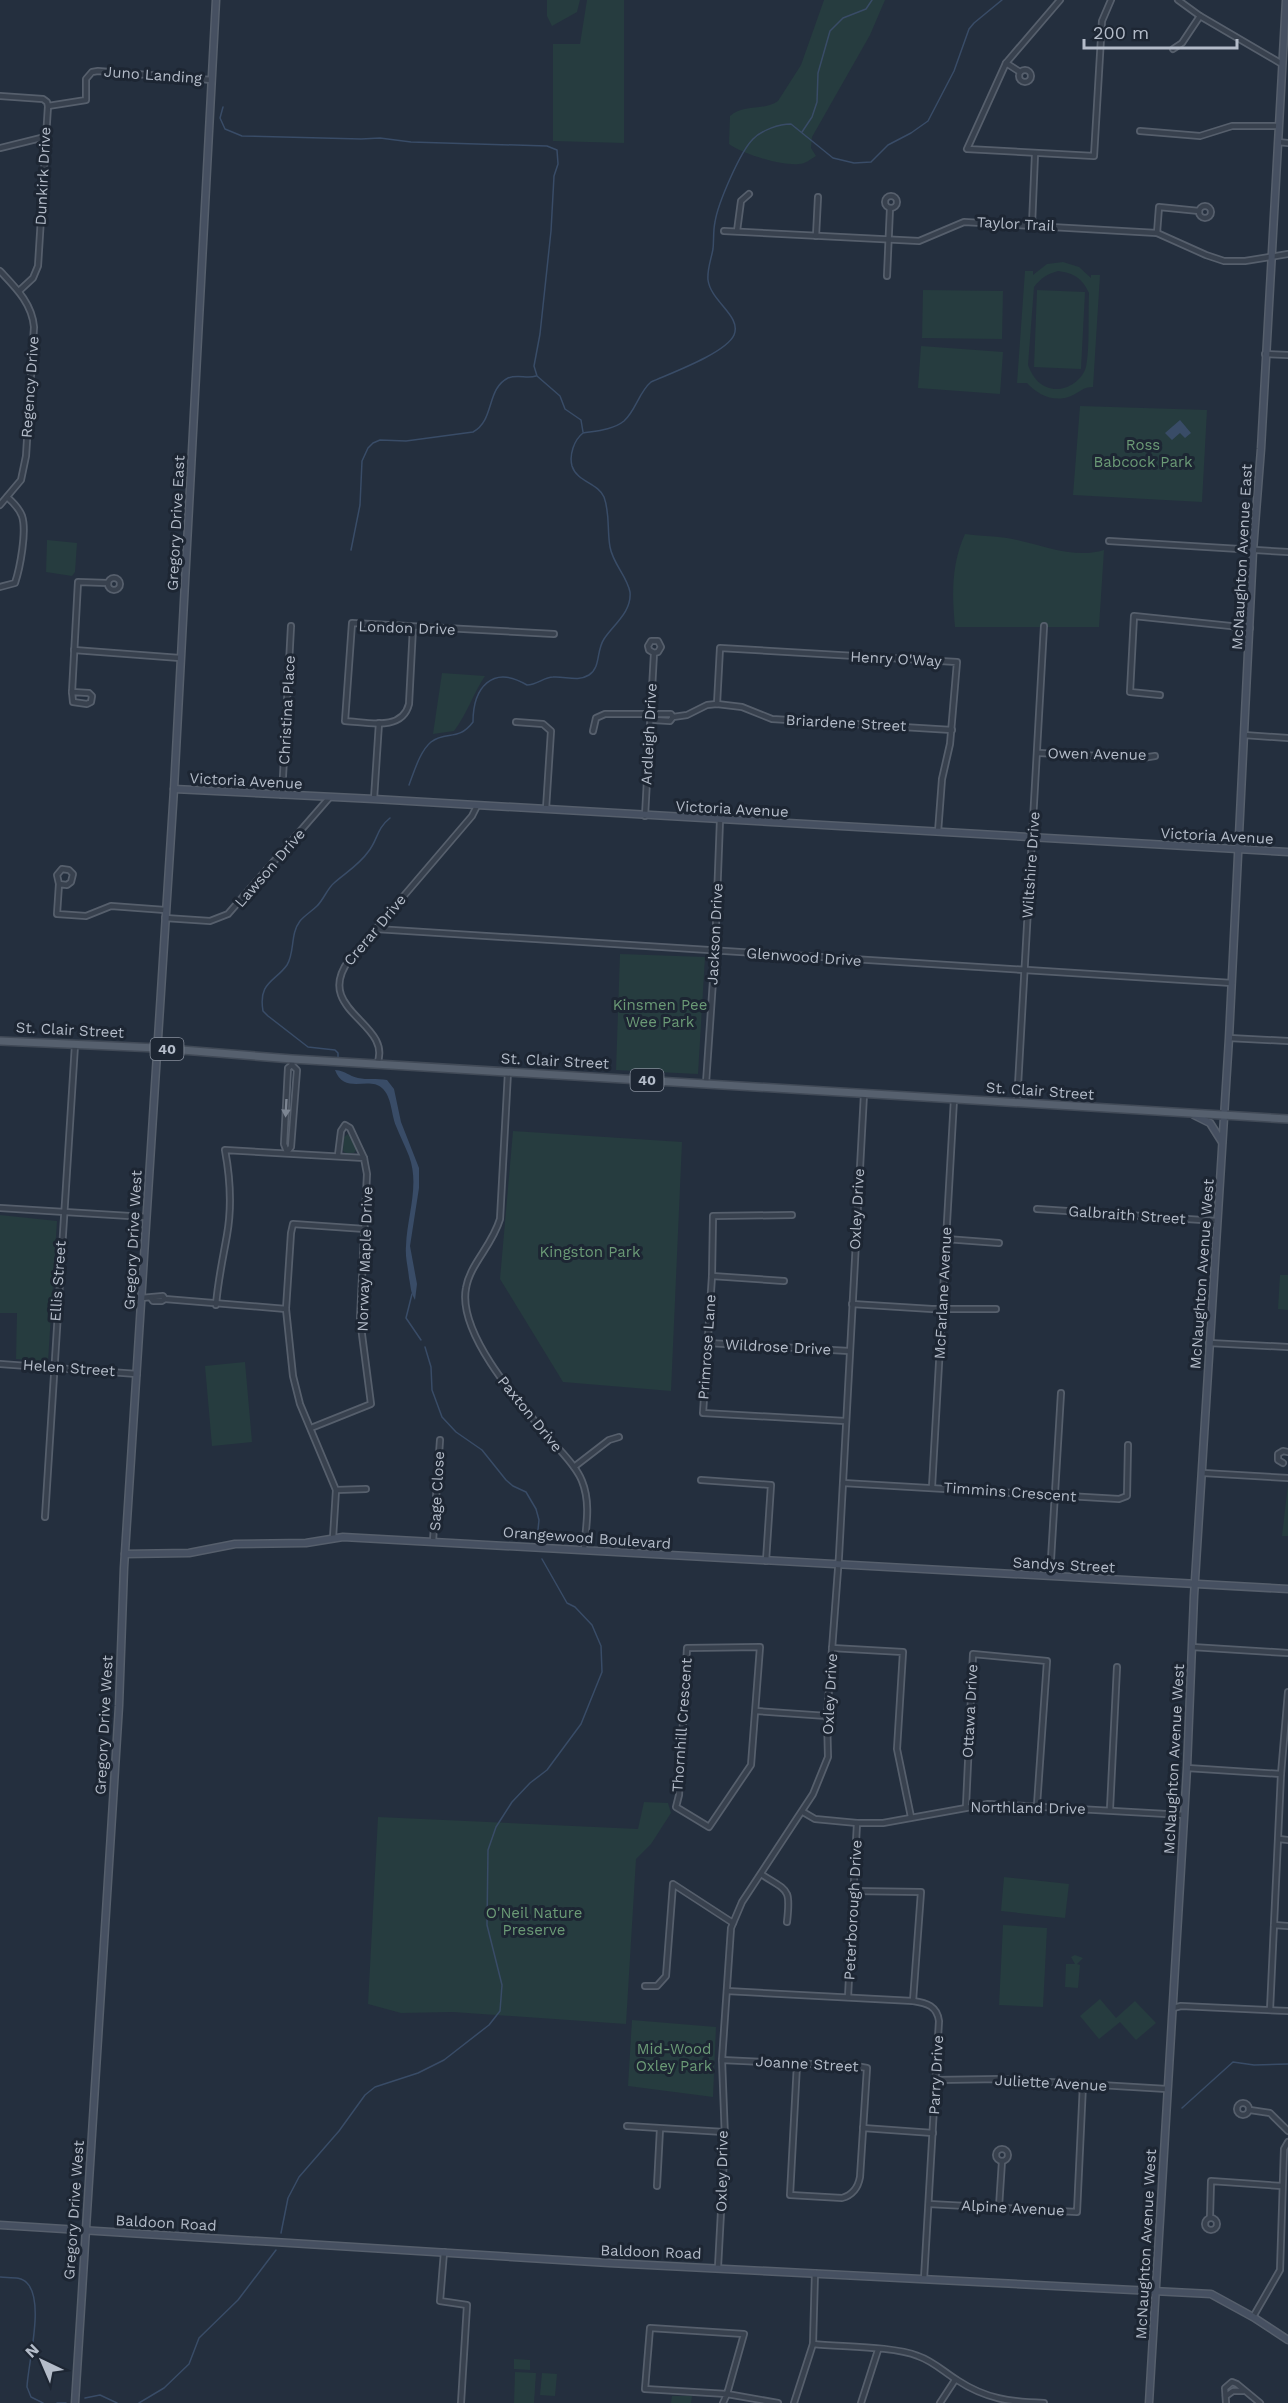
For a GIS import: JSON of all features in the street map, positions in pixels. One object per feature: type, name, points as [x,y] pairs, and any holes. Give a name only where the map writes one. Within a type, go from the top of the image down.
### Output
[{"type":"main road","name":"St. Clair Street","points":[[0,1041],[156,1048],[292,1062],[337,1061],[1288,1119]]},
{"type":"street","name":"Gregory Drive East","points":[[156,1048],[174,789],[216,0]]},
{"type":"street","points":[[1060,0],[1006,63],[967,149],[1094,156],[1102,21],[1110,0]]},
{"type":"street","points":[[1178,0],[1200,16],[1282,64]]},
{"type":"street","name":"McNaughton Avenue East","points":[[1224,1116],[1253,551],[1286,0]]},
{"type":"street","points":[[1173,49],[1182,43],[1200,16]]},
{"type":"street","points":[[1006,63],[1020,72]]},
{"type":"street","name":"Juno Landing","points":[[48,106],[86,100],[86,79],[92,72],[98,71],[212,80]]},
{"type":"street","name":"Dunkirk Drive","points":[[0,96],[43,99],[48,106],[38,266],[33,278],[19,291]]},
{"type":"street","points":[[1140,131],[1200,136],[1232,126],[1278,126]]},
{"type":"street","points":[[0,148],[45,137]]},
{"type":"street","points":[[1278,142],[1288,142]]},
{"type":"street","points":[[1032,225],[1035,154]]},
{"type":"street","points":[[737,231],[741,201],[749,194]]},
{"type":"street","points":[[816,236],[818,197]]},
{"type":"street","points":[[1157,233],[1159,207],[1199,211]]},
{"type":"street","points":[[887,276],[890,208]]},
{"type":"street","name":"Taylor Trail","points":[[724,231],[925,239],[964,222],[1157,233],[1224,261],[1245,261],[1288,254]]},
{"type":"street","name":"Regency Drive","points":[[0,271],[19,291],[30,311],[34,327],[26,456],[21,480],[0,505]]},
{"type":"street","points":[[1266,354],[1288,355]]},
{"type":"street","points":[[0,587],[15,583],[20,569],[24,519],[19,509],[7,497]]},
{"type":"street","points":[[1110,541],[1288,552]]},
{"type":"street","points":[[72,692],[89,693],[92,696],[91,702],[87,704],[73,702],[72,692],[78,582],[108,584]]},
{"type":"street","points":[[1160,695],[1130,692],[1134,616],[1250,628]]},
{"type":"street","name":"London Drive","points":[[379,723],[345,721],[352,623],[554,634]]},
{"type":"street","name":"Christina Place","points":[[282,795],[291,626]]},
{"type":"street","name":"Wiltshire Drive","points":[[1017,1103],[1039,753],[1044,626]]},
{"type":"street","points":[[374,799],[379,723],[395,722],[402,717],[408,707],[413,627]]},
{"type":"street","name":"Henry O'Way","points":[[717,704],[720,648],[957,663],[950,751],[942,779],[938,832]]},
{"type":"street","points":[[74,650],[180,658]]},
{"type":"street","name":"Ardleigh Drive","points":[[645,816],[654,652]]},
{"type":"street","name":"Briardene Street","points":[[593,731],[594,723],[601,715],[650,715],[653,713],[671,714],[673,717],[687,715],[707,705],[717,704],[742,706],[772,719],[952,730]]},
{"type":"street","points":[[516,722],[543,724],[551,731],[546,809]]},
{"type":"street","points":[[1244,735],[1288,738]]},
{"type":"street","name":"Owen Avenue","points":[[1039,753],[1142,758],[1155,756]]},
{"type":"street","name":"Victoria Avenue","points":[[174,789],[1288,852]]},
{"type":"street","name":"Lawson Drive","points":[[164,918],[210,921],[228,914],[329,798]]},
{"type":"street","name":"Crerar Drive","points":[[377,1064],[381,1054],[378,1043],[344,1003],[339,985],[345,966],[472,816],[477,806]]},
{"type":"street","name":"Jackson Drive","points":[[706,1083],[715,951],[720,820]]},
{"type":"street","points":[[59,884],[57,914],[86,916],[111,906],[165,910]]},
{"type":"street","name":"Glenwood Drive","points":[[375,929],[1232,983]]},
{"type":"street","points":[[1229,1038],[1288,1041]]},
{"type":"street","name":"Ellis Street","points":[[45,1517],[75,1045]]},
{"type":"street","name":"Gregory Drive West","points":[[75,2403],[119,1706],[125,1554],[156,1048]]},
{"type":"street","points":[[292,1062],[297,1070],[291,1147],[287,1152],[284,1144],[287,1079],[288,1068],[292,1062]]},
{"type":"street","name":"Paxton Drive","points":[[508,1071],[500,1219],[495,1235],[471,1272],[465,1289],[465,1303],[474,1332],[497,1374],[582,1479],[588,1509],[584,1549]]},
{"type":"street","name":"Oxley Drive","points":[[718,2267],[724,2132],[722,2060],[733,1923],[742,1902],[803,1812],[822,1776],[828,1757],[827,1716],[839,1565],[864,1094]]},
{"type":"street","name":"McFarlane Avenue","points":[[932,1487],[954,1098]]},
{"type":"street","points":[[1187,1113],[1210,1123],[1223,1143]]},
{"type":"street","name":"McNaughton Avenue West","points":[[1149,2403],[1224,1116]]},
{"type":"street","name":"Norway Maple Drive","points":[[311,1428],[371,1404],[360,1319],[367,1174],[364,1158],[350,1128],[345,1125],[341,1131],[338,1155]]},
{"type":"street","points":[[216,1305],[219,1271],[228,1226],[230,1183],[225,1150],[364,1158]]},
{"type":"street","points":[[0,1208],[146,1217]]},
{"type":"street","name":"Galbraith Street","points":[[1037,1209],[1217,1221]]},
{"type":"street","name":"Primrose Lane","points":[[792,1215],[713,1216],[712,1276],[703,1413],[845,1421]]},
{"type":"street","points":[[333,1538],[336,1490],[296,1390],[286,1309],[293,1224],[365,1228]]},
{"type":"street","points":[[946,1239],[999,1243]]},
{"type":"street","points":[[712,1276],[784,1281]]},
{"type":"street","points":[[141,1298],[163,1296],[165,1299],[216,1305],[286,1309]]},
{"type":"street","points":[[852,1304],[942,1309],[996,1309]]},
{"type":"street","name":"Wildrose Drive","points":[[708,1343],[849,1351]]},
{"type":"street","points":[[1209,1343],[1288,1347]]},
{"type":"street","name":"Helen Street","points":[[0,1364],[53,1366],[137,1374]]},
{"type":"street","points":[[1050,1576],[1060,1392]]},
{"type":"street","points":[[574,1467],[609,1440],[619,1437]]},
{"type":"street","name":"Sage Close","points":[[433,1541],[440,1440]]},
{"type":"street","name":"Timmins Crescent","points":[[843,1483],[1054,1496],[1125,1497],[1127,1496],[1128,1445]]},
{"type":"street","points":[[1282,1478],[1286,1462],[1278,1460],[1278,1454],[1283,1450],[1288,1452]]},
{"type":"street","points":[[1203,1473],[1288,1478]]},
{"type":"street","points":[[701,1480],[771,1485],[766,1561]]},
{"type":"street","points":[[336,1490],[366,1489]]},
{"type":"street","name":"Orangewood Boulevard","points":[[125,1554],[189,1553],[235,1544],[306,1543],[333,1538],[584,1549],[839,1565]]},
{"type":"street","name":"Sandys Street","points":[[839,1565],[1288,1589]]},
{"type":"street","name":"Thornhill Crescent","points":[[760,1647],[756,1711],[751,1766],[709,1827],[676,1807],[679,1795],[687,1648],[760,1647]]},
{"type":"street","points":[[1192,1647],[1288,1653]]},
{"type":"street","points":[[832,1648],[903,1652],[897,1749],[910,1817]]},
{"type":"street","name":"Ottawa Drive","points":[[966,1806],[973,1654],[1047,1660],[1037,1805]]},
{"type":"street","points":[[1110,1809],[1118,1667]]},
{"type":"street","points":[[1270,2010],[1281,1774],[1288,1692]]},
{"type":"street","points":[[756,1711],[827,1716]]},
{"type":"street","points":[[1187,1768],[1281,1774]]},
{"type":"street","name":"Northland Drive","points":[[803,1812],[821,1820],[857,1823],[883,1823],[966,1806],[988,1804],[1110,1809],[1184,1815]]},
{"type":"street","name":"Peterborough Drive","points":[[848,1997],[857,1823]]},
{"type":"street","points":[[1279,1839],[1288,1840]]},
{"type":"street","points":[[761,1874],[786,1890],[789,1901],[787,1922]]},
{"type":"street","points":[[645,1986],[657,1986],[666,1976],[673,1884],[733,1923]]},
{"type":"street","points":[[854,1891],[921,1892],[913,2001]]},
{"type":"street","points":[[1274,1925],[1288,1926]]},
{"type":"street","name":"Parry Drive","points":[[727,1991],[913,2001],[931,2006],[939,2017],[924,2279]]},
{"type":"street","points":[[1173,2008],[1288,2011]]},
{"type":"street","name":"Joanne Street","points":[[722,2060],[867,2068],[863,2128]]},
{"type":"street","points":[[797,2064],[790,2195],[842,2198],[849,2196],[855,2190],[860,2177],[863,2128],[933,2133]]},
{"type":"street","name":"Juliette Avenue","points":[[936,2080],[1001,2079],[1167,2089]]},
{"type":"street","name":"Alpine Avenue","points":[[929,2204],[1077,2212],[1083,2084]]},
{"type":"street","points":[[1250,2110],[1270,2113],[1288,2131]]},
{"type":"street","points":[[627,2126],[724,2132]]},
{"type":"street","points":[[657,2186],[660,2129]]},
{"type":"street","points":[[1253,2317],[1280,2270],[1284,2150],[1288,2142]]},
{"type":"street","points":[[999,2207],[1002,2161]]},
{"type":"street","points":[[1210,2217],[1211,2181],[1282,2186]]},
{"type":"street","name":"Baldoon Road","points":[[0,2225],[1211,2294],[1288,2340]]},
{"type":"street","points":[[444,2252],[440,2301],[467,2305],[461,2403]]},
{"type":"street","points":[[794,2403],[813,2344],[815,2273]]},
{"type":"street","points":[[723,2403],[727,2394],[744,2334],[650,2328],[645,2390],[727,2394],[778,2403]]},
{"type":"street","points":[[813,2344],[918,2356],[955,2380],[992,2398],[1044,2403]]},
{"type":"street","points":[[861,2403],[878,2350]]},
{"type":"street","points":[[940,2403],[955,2380]]},
{"type":"street","points":[[1226,2403],[1225,2388],[1232,2382],[1260,2403]]},
{"type":"street","points":[[1226,2396],[1233,2391],[1244,2391]]},
{"type":"green space","points":[[547,0],[580,0],[577,12],[552,26],[547,16]]},
{"type":"green space","points":[[587,0],[624,0],[624,143],[553,141],[553,44],[580,44]]},
{"type":"green space","points":[[824,0],[885,0],[870,35],[812,137],[811,148],[816,156],[801,164],[791,164],[773,161],[735,148],[729,144],[730,116],[741,110],[766,106],[778,101],[801,65]]},
{"type":"green space","points":[[1063,262],[1079,267],[1091,278],[1091,275],[1100,275],[1093,387],[1058,399],[1047,397],[1027,383],[1017,383],[1025,271],[1033,271],[1033,275],[1047,264]],"holes":[[[1058,271],[1080,280],[1089,293],[1088,351],[1086,367],[1078,380],[1069,386],[1054,389],[1038,381],[1028,365],[1034,287],[1047,275]]]},
{"type":"green space","points":[[923,290],[1003,291],[1002,339],[922,338]]},
{"type":"green space","points":[[1037,290],[1085,292],[1081,369],[1034,367]]},
{"type":"green space","points":[[921,346],[1003,352],[1000,394],[918,388]]},
{"type":"green space","name":"Ross Babcock Park","points":[[1080,406],[1207,410],[1202,502],[1073,495]]},
{"type":"green space","points":[[965,534],[1019,540],[1068,552],[1092,553],[1104,550],[1099,627],[955,627],[953,603],[955,569]]},
{"type":"green space","points":[[47,540],[77,543],[75,572],[72,576],[46,572]]},
{"type":"green space","points":[[442,673],[485,676],[454,731],[433,734]]},
{"type":"green space","name":"Kinsmen Pee Wee Park","points":[[620,954],[705,957],[698,1074],[616,1070]]},
{"type":"green space","name":"Kingston Park","points":[[513,1131],[682,1142],[671,1391],[563,1382],[500,1279]]},
{"type":"green space","points":[[348,1134],[357,1149],[354,1153],[343,1151],[344,1137]]},
{"type":"green space","points":[[0,1215],[57,1221],[48,1362],[16,1359],[17,1313],[0,1313]]},
{"type":"green space","points":[[1280,1275],[1288,1275],[1288,1310],[1278,1309]]},
{"type":"green space","points":[[245,1362],[252,1442],[212,1446],[205,1366]]},
{"type":"green space","points":[[1288,1484],[1288,1536],[1282,1536]]},
{"type":"green space","name":"O'Neil Nature Preserve","points":[[644,1802],[668,1803],[671,1813],[651,1844],[636,1859],[626,2024],[453,2012],[401,2013],[368,2004],[378,1817],[638,1829]]},
{"type":"green space","points":[[1004,1877],[1069,1884],[1065,1918],[1001,1911]]},
{"type":"green space","points":[[1003,1925],[1047,1928],[1043,2007],[999,2005]]},
{"type":"green space","points":[[1075,1955],[1083,1958],[1077,1964],[1080,1965],[1078,1988],[1065,1987],[1066,1964],[1075,1964],[1071,1957]]},
{"type":"green space","points":[[1100,1999],[1116,2018],[1135,2001],[1156,2023],[1136,2040],[1120,2022],[1099,2039],[1080,2016]]},
{"type":"green space","name":"Mid-Wood Oxley Park","points":[[632,2020],[716,2027],[713,2097],[628,2086]]},
{"type":"green space","points":[[514,2359],[530,2360],[530,2370],[514,2369]]},
{"type":"green space","points":[[515,2372],[536,2373],[534,2403],[514,2403]]},
{"type":"green space","points":[[542,2373],[557,2374],[555,2396],[540,2395]]},
{"type":"green space","points":[[672,2396],[692,2396],[691,2403],[671,2403]]},
{"type":"water","points":[[1180,420],[1191,433],[1185,438],[1180,433],[1172,440],[1165,433]]},
{"type":"water","points":[[335,1070],[358,1078],[387,1080],[394,1089],[401,1122],[419,1168],[419,1188],[410,1246],[417,1284],[415,1300],[411,1289],[406,1254],[413,1189],[412,1167],[396,1126],[390,1101],[382,1088],[377,1085],[344,1082]]},
{"type":"waterway","points":[[802,132],[812,117],[817,102],[818,73],[830,31],[843,18],[866,9],[872,0]]},
{"type":"waterway","points":[[409,785],[421,756],[431,742],[462,732],[473,722],[477,699],[487,683],[504,677],[527,685],[550,677],[576,678],[589,675],[595,668],[604,639],[625,612],[630,592],[612,553],[604,497],[597,488],[578,476],[572,466],[572,453],[577,440],[583,433],[609,428],[624,421],[651,382],[720,349],[734,335],[734,321],[710,288],[708,272],[720,203],[730,178],[753,139],[776,126],[791,124],[833,158],[854,163],[871,162],[888,145],[928,121],[954,71],[969,29],[1002,0]]},
{"type":"waterway","points":[[223,107],[220,118],[225,129],[242,136],[380,138],[411,142],[547,146],[557,150],[558,164],[554,176],[551,231],[540,334],[534,366],[537,376],[560,396],[565,409],[581,420],[583,432]]},
{"type":"waterway","points":[[351,550],[360,505],[362,461],[373,443],[380,440],[406,441],[473,432],[485,420],[496,389],[501,383],[512,377],[536,376]]},
{"type":"waterway","points":[[338,1060],[338,1053],[335,1050],[308,1047],[268,1016],[263,1011],[263,994],[265,988],[287,965],[300,921],[319,903],[332,885],[364,857],[382,826],[390,818]]},
{"type":"waterway","points":[[412,1294],[406,1318],[421,1340]]},
{"type":"waterway","points":[[425,1347],[431,1367],[432,1390],[442,1417],[456,1432],[482,1450],[506,1480],[526,1492],[536,1509],[539,1520],[537,1540]]},
{"type":"waterway","points":[[281,2233],[288,2198],[299,2177],[339,2131],[365,2095],[375,2087],[418,2073],[444,2060],[489,2025],[500,2011],[502,1985],[487,1925],[488,1850],[496,1827],[512,1802],[530,1783],[547,1770],[581,1724],[602,1672],[601,1646],[592,1625],[575,1607],[567,1603],[542,1559]]},
{"type":"waterway","points":[[1182,2108],[1233,2062],[1254,2065],[1288,2064]]},
{"type":"waterway","points":[[139,2403],[164,2388],[189,2364],[199,2338],[238,2300],[276,2250]]},
{"type":"waterway","points":[[0,2277],[22,2279],[32,2292],[35,2317],[27,2387],[31,2397],[43,2403]]},
{"type":"waterway","points":[[85,2398],[100,2395],[117,2403]]},
{"type":"waterway","points":[[57,2403],[66,2403]]}]
